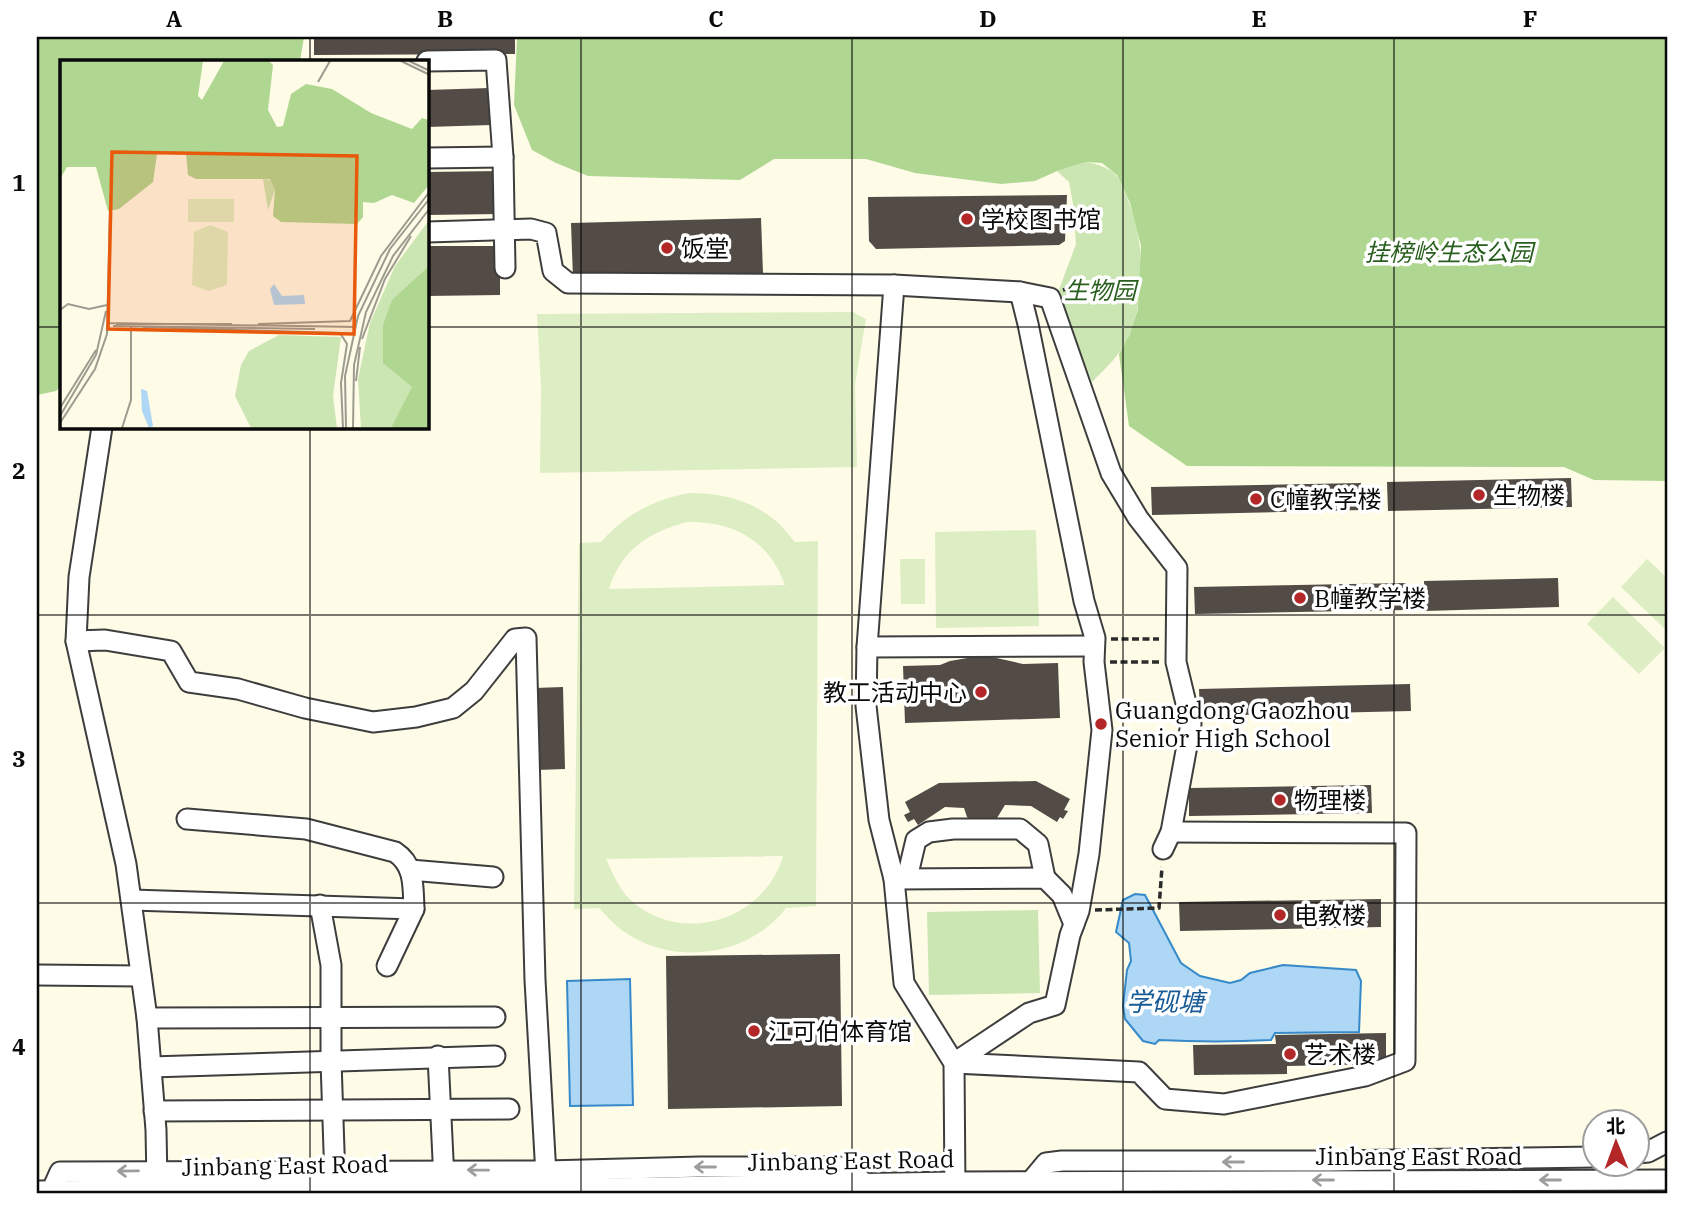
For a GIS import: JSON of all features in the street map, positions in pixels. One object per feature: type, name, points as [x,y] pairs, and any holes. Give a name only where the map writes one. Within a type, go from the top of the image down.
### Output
[{"type":"street","points":[[429,61],[496,60],[503,157],[505,268]]},
{"type":"street","points":[[429,159],[503,157]]},
{"type":"street","points":[[429,232],[531,229],[546,233],[553,271],[568,284],[894,285],[1020,292],[1049,298],[1111,473],[1138,518],[1177,568],[1176,662],[1191,724],[1167,841],[1406,833],[1405,1061],[1364,1076],[1224,1104],[1166,1100],[1139,1072],[954,1063]]},
{"type":"street","points":[[894,285],[867,648],[866,706],[879,820],[901,879],[904,983],[954,1063],[955,1188]]},
{"type":"street","points":[[954,1063],[1029,1013],[1055,1006],[1089,855],[1102,730],[1094,649],[1020,292]]},
{"type":"street","points":[[102,429],[79,577],[75,640],[132,900],[147,1018],[155,1111],[158,1192]]},
{"type":"street","points":[[75,640],[105,640],[171,651],[188,682],[239,689],[305,708],[373,722],[416,717],[453,708],[474,691],[515,639],[526,638],[535,967],[547,1184],[700,1167],[843,1167],[866,1184]]},
{"type":"street","points":[[867,648],[1094,649]]},
{"type":"street","points":[[187,819],[306,829],[395,852],[405,859],[410,870],[414,909],[387,965]]},
{"type":"street","points":[[901,879],[916,840],[929,832],[953,829],[1020,829],[1038,844],[1045,878],[1062,895],[1077,917]]},
{"type":"street","points":[[410,870],[493,877]]},
{"type":"street","points":[[901,879],[1045,878]]},
{"type":"street","points":[[132,900],[414,909]]},
{"type":"street","points":[[44,1192],[60,1172],[157,1170],[335,1179],[331,965],[320,905]]},
{"type":"street","points":[[37,975],[141,976]]},
{"type":"street","points":[[147,1018],[495,1017]]},
{"type":"street","points":[[438,1056],[444,1179]]},
{"type":"street","points":[[151,1067],[495,1056]]},
{"type":"street","points":[[155,1111],[509,1109]]},
{"type":"street","points":[[1031,1181],[1046,1163],[1062,1161],[1582,1157]]},
{"type":"street","name":"Jinbang East Road","points":[[44,1192],[158,1192],[335,1179],[444,1179],[734,1190],[866,1184],[955,1188],[1031,1181],[1243,1187],[1667,1181]]},
{"type":"path","points":[[1094,649],[1177,639]]},
{"type":"path","points":[[1094,649],[1176,662]]},
{"type":"path","points":[[1077,917],[1159,908],[1167,841]]},
{"type":"green space","points":[[37,37],[304,37],[300,60],[60,60],[60,387],[56,391],[37,395]]},
{"type":"green space","name":"挂榜岭生态公园","points":[[517,37],[1667,37],[1667,481],[1594,480],[1564,467],[1187,466],[1129,426],[1119,354],[1130,334],[1138,309],[1141,246],[1130,203],[1117,175],[1102,163],[1086,162],[1035,181],[1001,184],[915,173],[866,159],[774,159],[740,180],[588,176],[532,150],[514,105]]},
{"type":"green space","name":"生物园","points":[[1086,162],[1109,169],[1119,179],[1135,223],[1141,262],[1139,301],[1129,336],[1117,355],[1092,382],[1057,295],[1076,244],[1069,182],[1057,171]]},
{"type":"green space","points":[[853,312],[866,319],[855,384],[857,467],[540,473],[541,387],[537,314]]},
{"type":"green space","points":[[700,493],[733,498],[763,511],[795,542],[818,541],[816,906],[786,908],[770,925],[752,937],[709,951],[664,949],[623,931],[599,908],[574,909],[579,543],[601,542],[630,516],[652,504],[676,496]],"holes":[[[687,522],[719,525],[747,536],[769,556],[785,585],[609,589],[621,563],[638,545],[660,531]],[[783,856],[774,878],[760,895],[742,909],[722,919],[700,923],[678,923],[656,916],[635,904],[621,889],[606,859]]]},
{"type":"green space","points":[[1036,530],[1039,626],[936,628],[935,532]]},
{"type":"green space","points":[[900,559],[925,559],[925,604],[901,604]]},
{"type":"green space","points":[[1647,559],[1667,578],[1667,631],[1621,587]]},
{"type":"green space","points":[[1613,597],[1665,648],[1639,674],[1587,624]]},
{"type":"green space","points":[[1038,910],[1040,993],[929,995],[927,912]]},
{"type":"water","name":"学砚塘","points":[[1135,894],[1145,895],[1181,963],[1200,976],[1230,983],[1241,980],[1250,973],[1283,965],[1356,970],[1361,981],[1359,1032],[1275,1033],[1271,1040],[1257,1041],[1159,1040],[1155,1044],[1143,1041],[1125,1019],[1123,1006],[1127,970],[1131,961],[1129,943],[1116,932],[1123,900]]},
{"type":"water","points":[[630,979],[633,1105],[570,1106],[567,981]]},
{"type":"building","points":[[314,37],[515,37],[515,54],[314,55]]},
{"type":"building","points":[[490,88],[491,125],[429,127],[429,90]]},
{"type":"building","points":[[500,171],[500,214],[429,215],[429,172]]},
{"type":"building","name":"学校图书馆","points":[[1067,195],[1065,241],[1059,245],[876,249],[869,241],[868,197]]},
{"type":"building","name":"饭堂","points":[[761,218],[763,273],[573,278],[571,223]]},
{"type":"building","points":[[429,246],[500,246],[500,295],[429,296]]},
{"type":"building","name":"生物楼","points":[[1571,478],[1572,507],[1388,511],[1387,482]]},
{"type":"building","name":"C幢教学楼","points":[[1361,483],[1362,510],[1152,515],[1151,487]]},
{"type":"building","points":[[1558,578],[1559,607],[1425,611],[1424,581]]},
{"type":"building","name":"B幢教学楼","points":[[1406,583],[1406,610],[1195,614],[1194,587]]},
{"type":"building","name":"教工活动中心","points":[[973,657],[992,657],[1023,664],[1058,663],[1060,718],[905,723],[903,666],[940,665]]},
{"type":"building","points":[[1410,684],[1411,711],[1200,716],[1199,689]]},
{"type":"building","points":[[563,687],[565,769],[537,770],[535,688]]},
{"type":"building","points":[[1036,781],[1070,799],[1063,819],[1060,817],[1057,822],[1031,806],[1005,805],[997,818],[987,823],[977,823],[967,817],[964,808],[945,807],[918,825],[914,819],[908,822],[904,815],[910,812],[905,802],[939,783]]},
{"type":"building","name":"物理楼","points":[[1371,785],[1372,813],[1189,816],[1189,788]]},
{"type":"building","name":"电教楼","points":[[1381,899],[1381,927],[1180,931],[1179,902]]},
{"type":"building","name":"江可伯体育馆","points":[[840,954],[842,1106],[668,1109],[666,956]]},
{"type":"building","name":"艺术楼","points":[[1386,1033],[1386,1064],[1287,1066],[1287,1074],[1194,1075],[1193,1045],[1276,1044],[1275,1035]]},
{"type":"place","name":"学校图书馆","points":[[967,219]]},
{"type":"place","name":"饭堂","points":[[667,248]]},
{"type":"place","name":"生物楼","points":[[1479,495]]},
{"type":"place","name":"C幢教学楼","points":[[1256,499]]},
{"type":"place","name":"B幢教学楼","points":[[1300,598]]},
{"type":"place","name":"教工活动中心","points":[[981,692]]},
{"type":"place","name":"Guangdong Gaozhou Senior High School","points":[[1101,724]]},
{"type":"place","name":"物理楼","points":[[1280,800]]},
{"type":"place","name":"电教楼","points":[[1280,915]]},
{"type":"place","name":"江可伯体育馆","points":[[754,1031]]},
{"type":"place","name":"艺术楼","points":[[1290,1054]]}]
